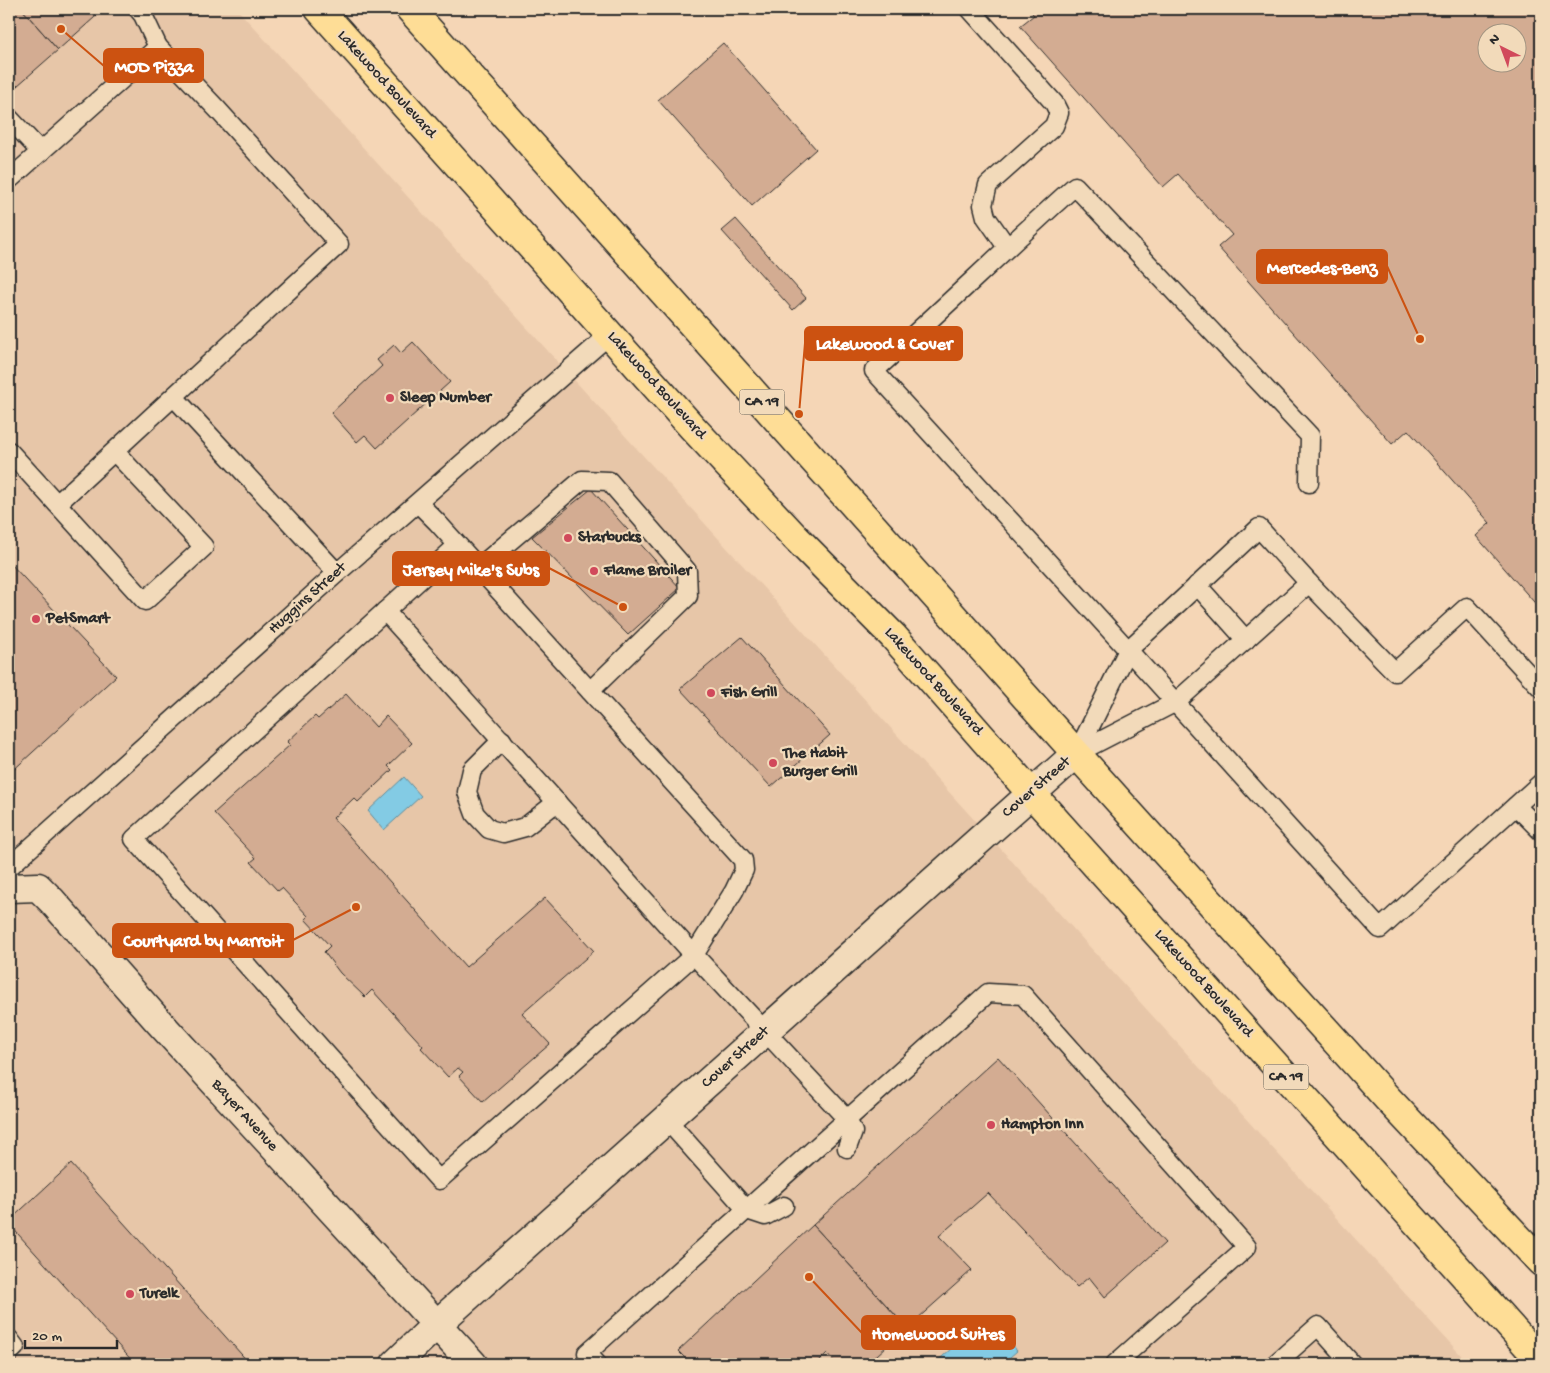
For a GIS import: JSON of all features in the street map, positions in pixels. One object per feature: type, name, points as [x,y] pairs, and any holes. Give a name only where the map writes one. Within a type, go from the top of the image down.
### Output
[{"type":"main road","name":"Lakewood Boulevard","points":[[318,9],[692,427],[794,536],[893,636],[1031,793],[1541,1361]]},
{"type":"main road","name":"CA 19","points":[[410,9],[1387,1098],[1541,1262]]},
{"type":"street","name":"Cover Street","points":[[395,1364],[437,1324],[1077,754]]},
{"type":"street","name":"Bayer Avenue","points":[[9,888],[38,887],[52,901],[158,1022],[473,1364]]},
{"type":"lane","points":[[57,504],[339,244],[231,124],[158,47],[143,15],[138,9]]},
{"type":"lane","points":[[970,9],[1054,103],[1059,113],[1054,126],[988,185],[983,204],[986,217],[1006,247]]},
{"type":"lane","points":[[9,180],[158,47]]},
{"type":"lane","points":[[9,118],[41,152]]},
{"type":"lane","points":[[1309,483],[1310,436],[1075,186],[1006,247],[944,308],[874,371],[1380,929],[1541,783]]},
{"type":"lane","name":"Huggins Street","points":[[9,867],[337,573],[610,334]]},
{"type":"lane","points":[[174,397],[337,573]]},
{"type":"lane","points":[[9,451],[145,601],[204,547],[115,452]]},
{"type":"lane","points":[[478,568],[582,480],[609,481],[687,571],[688,596],[590,691]]},
{"type":"lane","points":[[418,503],[458,545],[742,860],[744,870],[734,892],[694,956],[439,1180],[134,839],[458,545]]},
{"type":"lane","points":[[1077,754],[1128,650],[1259,528],[1395,672],[1467,608],[1541,688]]},
{"type":"lane","points":[[1077,754],[1176,702],[1309,583]]},
{"type":"lane","points":[[1197,585],[1246,640]]},
{"type":"lane","points":[[385,610],[694,956],[847,1119],[853,1132],[847,1148]]},
{"type":"lane","points":[[502,740],[472,770],[467,792],[475,814],[488,829],[504,832],[525,827],[557,802]]},
{"type":"lane","points":[[1516,806],[1541,831]]},
{"type":"lane","points":[[597,1364],[587,1353],[988,993],[1023,995],[1247,1247],[1115,1364]]},
{"type":"lane","points":[[668,1120],[747,1210],[765,1216],[784,1206]]},
{"type":"lane","points":[[1275,1364],[1318,1326],[1352,1364]]},
{"type":"lane","points":[[9,1340],[15,1347],[9,1353]]},
{"type":"shaded area","points":[[9,9],[237,9],[1469,1364],[9,1364]]},
{"type":"water","points":[[404,777],[421,796],[384,830],[368,811]]},
{"type":"water","points":[[987,1317],[1017,1351],[1002,1364],[934,1364]]},
{"type":"building","points":[[9,9],[22,9],[58,50],[9,93]]},
{"type":"building","points":[[22,9],[104,9],[58,50]]},
{"type":"building","points":[[1028,9],[1541,9],[1541,610],[1476,536],[1490,523],[1408,430],[1392,444],[1218,247],[1232,235],[1178,174],[1163,187],[1020,26],[1034,15]]},
{"type":"building","points":[[723,43],[816,149],[752,206],[658,100]]},
{"type":"building","points":[[736,219],[806,298],[793,310],[722,231]]},
{"type":"building","name":"Sleep Number","points":[[413,342],[450,382],[377,448],[365,435],[357,442],[331,413],[382,366],[377,360],[394,345],[401,353]]},
{"type":"building","points":[[591,489],[680,588],[628,635],[532,537]]},
{"type":"building","name":"PetSmart","points":[[9,562],[116,676],[9,774]]},
{"type":"building","points":[[742,637],[830,735],[771,787],[680,689]]},
{"type":"building","points":[[346,694],[376,727],[386,716],[412,743],[388,766],[392,770],[358,802],[354,798],[333,818],[466,967],[545,898],[594,951],[522,1014],[550,1044],[483,1102],[459,1076],[463,1072],[458,1068],[448,1077],[421,1048],[423,1046],[372,990],[365,997],[340,973],[324,952],[330,946],[305,919],[308,916],[282,888],[278,891],[251,862],[256,858],[214,813],[290,745],[287,742],[315,716],[318,719]]},
{"type":"building","name":"Hampton Inn","points":[[998,1057],[1165,1243],[1105,1297],[1089,1277],[1077,1287],[988,1193],[939,1236],[972,1270],[907,1328],[813,1225]]},
{"type":"building","name":"Turelk","points":[[71,1164],[250,1364],[135,1364],[9,1224],[9,1221]]},
{"type":"building","points":[[813,1225],[907,1328],[867,1364],[836,1364],[827,1353],[816,1364],[691,1364],[678,1351]]},
{"type":"place","name":"MOD Pizza","points":[[61,29]]},
{"type":"place","name":"Mercedes-Benz","points":[[1420,339]]},
{"type":"place","name":"Sleep Number","points":[[390,398]]},
{"type":"place","name":"Lakewood & Cover","points":[[799,414]]},
{"type":"place","name":"Starbucks","points":[[568,538]]},
{"type":"place","name":"Flame Broiler","points":[[594,571]]},
{"type":"place","name":"Jersey Mike's Subs","points":[[623,607]]},
{"type":"place","name":"PetSmart","points":[[36,619]]},
{"type":"place","name":"Fish Grill","points":[[711,693]]},
{"type":"place","name":"The Habit Burger Grill","points":[[773,763]]},
{"type":"place","name":"Courtyard by Marroit","points":[[356,907]]},
{"type":"place","name":"Hampton Inn","points":[[991,1125]]},
{"type":"place","name":"Homewood Suites","points":[[809,1277]]},
{"type":"place","name":"Turelk","points":[[130,1294]]}]
